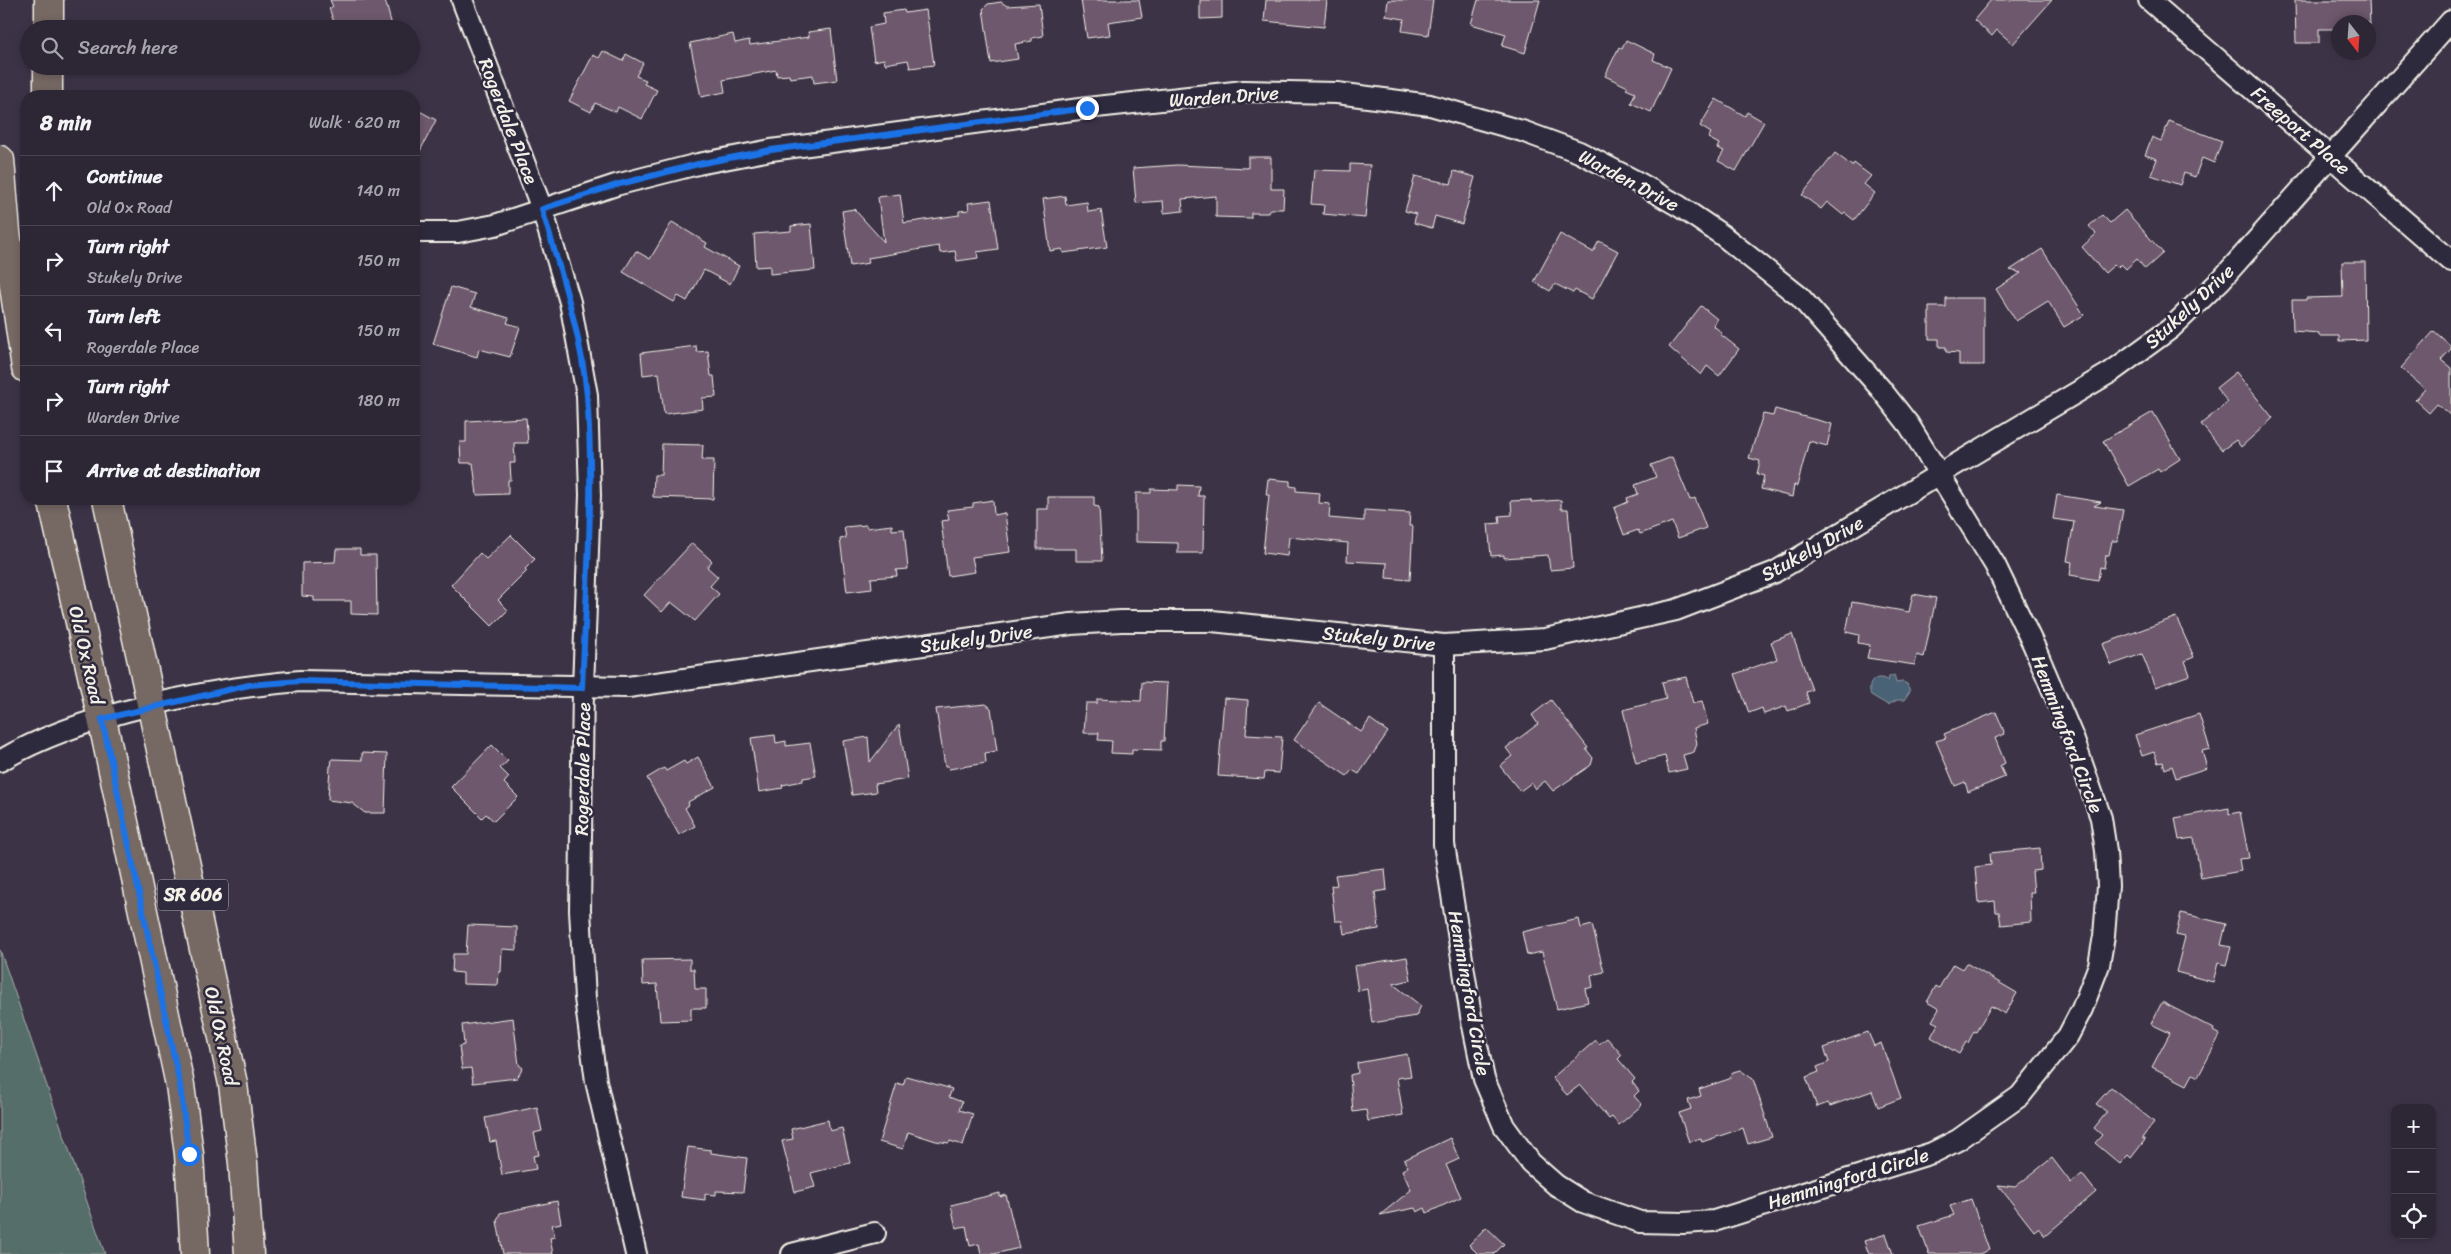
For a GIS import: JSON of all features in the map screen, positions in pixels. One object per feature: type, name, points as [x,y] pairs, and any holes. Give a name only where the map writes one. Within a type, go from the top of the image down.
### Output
[{"type":"main road","points":[[49,0],[49,20]]},
{"type":"main road","points":[[48,75],[48,90]]},
{"type":"main road","points":[[0,160],[6,232],[20,327]]},
{"type":"main road","name":"Old Ox Road","points":[[53,505],[102,719],[180,1085],[189,1154],[195,1254]]},
{"type":"main road","name":"Old Ox Road","points":[[108,505],[233,1084],[243,1163],[249,1254]]},
{"type":"street","name":"Rogerdale Place","points":[[462,0],[542,209],[570,302],[587,396],[590,495],[582,688],[580,910],[585,998],[596,1082],[636,1254]]},
{"type":"street","name":"Freeport Place","points":[[2150,0],[2331,155],[2451,262]]},
{"type":"street","name":"Stukely Drive","points":[[0,761],[23,747],[102,719],[249,685],[300,681],[582,688],[638,686],[1071,624],[1121,621],[1235,623],[1444,645],[1545,639],[1676,610],[1775,572],[2111,372],[2170,329],[2222,280],[2451,21]]},
{"type":"street","name":"Warden Drive","points":[[420,232],[458,232],[495,225],[616,185],[698,164],[771,150],[1087,108],[1244,91],[1338,93],[1430,105],[1522,131],[1579,152],[1640,183],[1722,235],[1800,297],[1822,320],[1903,417],[1940,475]]},
{"type":"street","name":"Hemmingford Circle","points":[[1444,645],[1444,844],[1470,1008],[1484,1079],[1504,1126],[1531,1163],[1556,1185],[1583,1202],[1640,1222],[1683,1223],[1714,1221],[1932,1153],[1958,1140],[2020,1096],[2068,1036],[2082,1009],[2100,965],[2108,886],[2106,851],[2101,818],[2073,738],[2034,646],[1995,565],[1940,475]]},
{"type":"street","points":[[792,1254],[875,1233]]},
{"type":"green space","points":[[0,950],[105,1254],[0,1254]]},
{"type":"water","points":[[1894,675],[1896,683],[1903,682],[1907,684],[1910,691],[1904,700],[1897,700],[1888,705],[1871,695],[1870,686],[1876,678],[1888,681],[1889,677]]},
{"type":"building","points":[[330,0],[385,0],[391,20],[333,20],[329,8],[333,7]]},
{"type":"building","points":[[1081,0],[1139,0],[1142,17],[1108,22],[1110,35],[1087,38]]},
{"type":"building","points":[[1200,0],[1222,0],[1222,18],[1200,19]]},
{"type":"building","points":[[1266,0],[1327,0],[1324,27],[1264,21]]},
{"type":"building","points":[[1388,0],[1433,0],[1428,35],[1402,31],[1404,19],[1386,16]]},
{"type":"building","points":[[1478,0],[1540,0],[1525,53],[1502,46],[1506,34],[1471,24]]},
{"type":"building","points":[[1991,0],[2052,0],[2013,44],[1997,30],[1992,36],[1974,20]]},
{"type":"building","points":[[2295,0],[2369,0],[2370,15],[2331,15],[2331,29],[2319,29],[2319,43],[2296,43]]},
{"type":"building","points":[[1001,2],[1007,6],[1039,4],[1043,36],[1032,38],[1032,41],[1015,44],[1018,59],[991,63],[983,9],[988,4]]},
{"type":"building","points":[[904,10],[905,13],[926,10],[934,65],[910,68],[908,60],[885,64],[884,59],[874,61],[869,27],[884,24],[883,13]]},
{"type":"building","points":[[831,29],[837,80],[814,83],[813,75],[790,78],[789,75],[777,76],[776,70],[723,80],[725,92],[701,97],[690,43],[733,34],[735,43],[749,40],[750,45],[809,37],[808,32]]},
{"type":"building","points":[[1626,40],[1655,54],[1653,60],[1671,68],[1651,112],[1631,103],[1635,93],[1626,89],[1628,87],[1605,76],[1619,47],[1622,49]]},
{"type":"building","points":[[603,51],[623,61],[626,54],[643,63],[636,76],[646,80],[644,84],[657,90],[642,119],[618,107],[616,112],[595,103],[591,112],[569,101],[593,55],[599,58]]},
{"type":"building","points":[[1716,99],[1745,116],[1747,112],[1764,122],[1736,171],[1718,161],[1724,151],[1717,148],[1719,144],[1708,138],[1711,133],[1700,126]]},
{"type":"building","points":[[420,111],[436,120],[420,151]]},
{"type":"building","points":[[2169,121],[2222,141],[2214,163],[2202,158],[2195,177],[2184,173],[2180,185],[2151,175],[2157,159],[2145,155],[2152,137],[2161,141]]},
{"type":"building","points":[[1835,153],[1852,166],[1854,163],[1871,176],[1864,184],[1875,193],[1854,220],[1845,213],[1843,215],[1827,202],[1821,209],[1802,195]]},
{"type":"building","points":[[1248,157],[1271,157],[1271,189],[1284,189],[1283,209],[1270,209],[1268,213],[1251,213],[1251,218],[1216,217],[1216,196],[1182,199],[1183,211],[1164,213],[1163,201],[1136,203],[1133,168],[1177,165],[1248,168]]},
{"type":"building","points":[[1350,164],[1370,165],[1365,218],[1323,214],[1324,205],[1311,204],[1314,170],[1350,171]]},
{"type":"building","points":[[1454,171],[1475,177],[1462,224],[1435,216],[1432,228],[1414,223],[1416,214],[1405,211],[1415,176],[1451,184]]},
{"type":"building","points":[[900,194],[904,223],[959,215],[959,211],[969,210],[968,203],[991,200],[998,249],[977,252],[978,258],[957,261],[955,251],[940,253],[939,246],[868,258],[869,263],[850,266],[842,211],[854,209],[884,242],[878,197]]},
{"type":"building","points":[[1065,196],[1066,205],[1087,202],[1088,212],[1101,210],[1107,247],[1063,253],[1062,249],[1050,251],[1043,199]]},
{"type":"building","points":[[2125,210],[2163,253],[2145,269],[2137,259],[2126,269],[2121,264],[2117,268],[2114,265],[2105,273],[2082,247],[2096,234],[2089,226],[2102,215],[2110,223]]},
{"type":"building","points":[[672,222],[707,243],[705,247],[739,266],[730,284],[704,270],[687,301],[678,296],[674,302],[623,272],[636,251],[650,259]]},
{"type":"building","points":[[811,224],[815,270],[770,274],[770,266],[756,267],[754,234],[791,231],[791,226]]},
{"type":"building","points":[[1560,234],[1593,252],[1599,241],[1618,251],[1592,299],[1575,290],[1573,293],[1555,284],[1550,291],[1534,282]]},
{"type":"building","points":[[2042,249],[2084,315],[2064,327],[2048,301],[2016,321],[1996,289],[2021,273],[2010,270]]},
{"type":"building","points":[[2342,262],[2365,262],[2366,340],[2339,341],[2339,336],[2319,336],[2319,333],[2293,331],[2292,300],[2343,297]]},
{"type":"building","points":[[451,287],[475,294],[471,307],[509,318],[507,323],[520,327],[510,357],[479,349],[477,357],[433,344]]},
{"type":"building","points":[[1946,298],[1984,298],[1984,365],[1959,365],[1959,353],[1946,352],[1946,347],[1939,347],[1939,339],[1929,339],[1929,307],[1946,307]]},
{"type":"building","points":[[1701,306],[1717,319],[1713,325],[1722,333],[1720,334],[1739,349],[1719,376],[1707,366],[1701,375],[1669,347]]},
{"type":"building","points":[[2434,331],[2451,346],[2451,349],[2441,360],[2451,368],[2451,416],[2437,404],[2429,413],[2415,400],[2425,389],[2401,368]]},
{"type":"building","points":[[696,346],[697,352],[708,351],[711,376],[714,376],[716,397],[702,398],[703,409],[664,414],[659,373],[643,375],[641,353]]},
{"type":"building","points":[[2236,372],[2273,418],[2241,447],[2236,440],[2222,450],[2201,424],[2228,402],[2216,388]]},
{"type":"building","points":[[1775,409],[1832,424],[1827,446],[1809,441],[1797,486],[1794,485],[1792,497],[1761,489],[1764,476],[1757,474],[1760,461],[1749,458],[1763,414],[1773,416]]},
{"type":"building","points":[[2153,412],[2180,459],[2160,472],[2158,469],[2129,486],[2103,441]]},
{"type":"building","points":[[526,418],[528,443],[514,443],[515,463],[510,463],[511,480],[508,480],[508,494],[477,495],[473,463],[461,463],[460,442],[466,442],[466,421]]},
{"type":"building","points":[[662,444],[703,445],[702,460],[714,460],[713,499],[653,497],[654,475],[661,475]]},
{"type":"building","points":[[1672,457],[1690,500],[1695,498],[1706,528],[1678,538],[1672,522],[1640,534],[1638,530],[1624,535],[1614,508],[1628,502],[1627,498],[1638,494],[1635,485],[1656,477],[1651,465]]},
{"type":"building","points":[[1268,479],[1290,481],[1290,486],[1296,487],[1296,491],[1320,493],[1319,503],[1330,504],[1329,518],[1364,521],[1364,510],[1410,513],[1409,526],[1413,526],[1410,580],[1386,578],[1387,563],[1347,561],[1348,543],[1289,537],[1287,556],[1263,553],[1269,495],[1266,495]]},
{"type":"building","points":[[1178,485],[1199,486],[1198,496],[1204,496],[1203,553],[1178,553],[1178,543],[1136,542],[1136,493],[1151,493],[1151,489],[1178,490]]},
{"type":"building","points":[[2057,495],[2101,502],[2094,506],[2123,510],[2117,541],[2112,541],[2109,555],[2106,555],[2104,568],[2100,567],[2098,580],[2070,575],[2072,562],[2067,561],[2074,522],[2053,519]]},
{"type":"building","points":[[1048,497],[1094,497],[1094,506],[1099,507],[1102,561],[1076,561],[1076,549],[1037,549],[1037,509],[1048,509]]},
{"type":"building","points":[[993,500],[994,515],[1005,513],[1010,552],[972,557],[975,572],[948,576],[941,521],[949,520],[947,510],[973,507],[973,503]]},
{"type":"building","points":[[1531,500],[1531,502],[1561,500],[1561,509],[1568,509],[1573,568],[1550,570],[1548,555],[1504,558],[1504,555],[1491,556],[1488,524],[1500,523],[1499,516],[1512,515],[1511,501]]},
{"type":"building","points":[[866,525],[867,528],[892,525],[892,530],[904,529],[908,569],[896,570],[897,576],[871,578],[872,589],[847,592],[840,539],[846,538],[844,527]]},
{"type":"building","points":[[511,535],[535,559],[525,569],[527,571],[498,600],[508,610],[492,626],[451,585],[480,553],[486,559]]},
{"type":"building","points":[[692,543],[712,561],[707,567],[718,577],[710,586],[719,594],[695,621],[671,602],[662,612],[644,595]]},
{"type":"building","points":[[336,549],[360,549],[360,555],[376,555],[377,615],[351,614],[351,601],[314,601],[314,597],[302,596],[302,563],[335,562]]},
{"type":"building","points":[[1913,594],[1936,598],[1924,657],[1917,655],[1915,665],[1867,658],[1870,645],[1858,643],[1859,635],[1846,632],[1852,602],[1909,612]]},
{"type":"building","points":[[2176,617],[2194,657],[2185,661],[2190,675],[2155,687],[2142,654],[2111,665],[2103,644]]},
{"type":"building","points":[[1792,634],[1812,690],[1806,692],[1809,703],[1788,711],[1786,706],[1764,714],[1762,708],[1749,713],[1735,674],[1777,659],[1771,642]]},
{"type":"building","points":[[1686,677],[1693,703],[1702,701],[1708,724],[1694,728],[1697,744],[1694,752],[1683,755],[1687,769],[1669,773],[1665,756],[1636,763],[1623,710],[1666,699],[1662,682]]},
{"type":"building","points":[[1142,682],[1167,683],[1164,741],[1161,741],[1161,750],[1132,749],[1132,754],[1111,753],[1112,741],[1098,740],[1099,733],[1084,733],[1086,703],[1097,703],[1097,699],[1141,701]]},
{"type":"building","points":[[1224,698],[1248,700],[1246,735],[1282,737],[1279,773],[1265,772],[1264,779],[1218,776]]},
{"type":"building","points":[[1551,700],[1588,748],[1586,749],[1593,758],[1591,765],[1553,791],[1545,781],[1535,789],[1531,783],[1520,791],[1500,766],[1512,756],[1506,748],[1538,724],[1532,715]]},
{"type":"building","points":[[1319,703],[1361,732],[1370,719],[1388,732],[1359,774],[1352,770],[1347,776],[1294,740]]},
{"type":"building","points":[[986,704],[991,708],[997,751],[985,753],[986,763],[949,769],[948,766],[945,766],[936,709]]},
{"type":"building","points":[[1996,712],[2005,734],[1995,738],[2005,763],[2000,766],[2005,777],[1968,792],[1965,782],[1955,786],[1936,741],[1946,738],[1944,734]]},
{"type":"building","points":[[2199,714],[2210,749],[2202,751],[2207,768],[2176,778],[2172,766],[2165,769],[2163,762],[2158,763],[2154,752],[2142,756],[2135,735]]},
{"type":"building","points":[[899,724],[908,779],[875,784],[876,792],[852,795],[843,741],[868,737],[870,762]]},
{"type":"building","points":[[775,735],[776,743],[786,741],[786,746],[810,743],[816,776],[803,778],[803,781],[782,785],[783,788],[759,792],[751,738]]},
{"type":"building","points":[[492,745],[508,761],[500,768],[509,777],[504,783],[518,797],[494,821],[486,814],[482,818],[451,787]]},
{"type":"building","points":[[362,753],[387,754],[385,813],[365,813],[352,803],[328,800],[332,759],[362,760]]},
{"type":"building","points":[[698,757],[715,787],[688,802],[689,805],[685,808],[695,826],[679,835],[647,778],[664,768],[666,771],[684,761],[686,764]]},
{"type":"building","points":[[2229,808],[2229,814],[2240,812],[2249,858],[2239,859],[2241,871],[2201,878],[2194,838],[2179,840],[2175,818]]},
{"type":"building","points":[[2040,848],[2041,870],[2032,871],[2034,893],[2030,893],[2031,922],[2001,925],[1999,912],[1996,912],[1995,901],[1978,903],[1975,867],[1991,865],[1990,853]]},
{"type":"building","points":[[1385,869],[1387,890],[1375,892],[1379,929],[1344,934],[1342,921],[1335,921],[1331,886],[1337,885],[1335,875]]},
{"type":"building","points":[[2181,913],[2226,924],[2221,945],[2231,947],[2226,965],[2218,963],[2213,982],[2176,972],[2185,937],[2176,935]]},
{"type":"building","points":[[1579,919],[1581,928],[1592,925],[1604,972],[1591,975],[1593,987],[1585,989],[1588,1002],[1557,1009],[1542,952],[1527,955],[1522,932]]},
{"type":"building","points":[[468,925],[517,927],[517,950],[502,949],[501,972],[499,972],[498,985],[463,984],[463,973],[452,972],[453,954],[466,954]]},
{"type":"building","points":[[1407,957],[1411,980],[1393,984],[1421,1006],[1416,1016],[1372,1023],[1367,989],[1358,991],[1354,966]]},
{"type":"building","points":[[690,959],[690,969],[694,969],[695,989],[706,989],[706,1008],[691,1008],[691,1020],[660,1021],[657,984],[643,985],[642,960]]},
{"type":"building","points":[[1966,963],[2017,993],[2005,1014],[1991,1006],[1976,1032],[1974,1031],[1968,1043],[1966,1042],[1959,1054],[1931,1037],[1938,1024],[1932,1021],[1939,1009],[1927,1002],[1936,986],[1939,988],[1953,964],[1962,969]]},
{"type":"building","points":[[2162,1002],[2214,1029],[2213,1031],[2220,1035],[2198,1077],[2193,1074],[2187,1085],[2152,1067],[2170,1033],[2151,1024]]},
{"type":"building","points":[[513,1018],[519,1065],[523,1068],[517,1078],[473,1083],[471,1068],[462,1069],[459,1046],[464,1045],[462,1025]]},
{"type":"building","points":[[1868,1032],[1874,1046],[1881,1043],[1901,1098],[1878,1107],[1872,1091],[1830,1106],[1828,1103],[1817,1107],[1806,1077],[1819,1072],[1817,1067],[1829,1062],[1824,1048]]},
{"type":"building","points":[[1607,1038],[1622,1055],[1618,1059],[1635,1079],[1632,1082],[1639,1091],[1634,1096],[1642,1105],[1619,1125],[1612,1117],[1609,1119],[1580,1085],[1567,1095],[1552,1078],[1596,1040],[1599,1044]]},
{"type":"building","points":[[1407,1054],[1411,1076],[1397,1078],[1403,1115],[1368,1121],[1366,1110],[1353,1112],[1350,1075],[1358,1073],[1357,1063]]},
{"type":"building","points":[[1740,1070],[1753,1079],[1772,1137],[1748,1144],[1743,1128],[1702,1142],[1701,1138],[1689,1142],[1679,1113],[1691,1109],[1688,1100],[1701,1096],[1699,1089],[1729,1079],[1733,1072]]},
{"type":"building","points":[[906,1076],[952,1089],[949,1097],[962,1102],[959,1110],[973,1114],[963,1145],[950,1141],[949,1143],[936,1141],[908,1132],[903,1149],[879,1142],[897,1083],[903,1085]]},
{"type":"building","points":[[2111,1087],[2154,1122],[2142,1138],[2145,1140],[2131,1158],[2128,1155],[2120,1164],[2095,1143],[2102,1135],[2094,1128],[2107,1112],[2096,1104]]},
{"type":"building","points":[[537,1107],[542,1131],[534,1133],[539,1155],[533,1156],[536,1169],[502,1175],[496,1141],[490,1142],[485,1118]]},
{"type":"building","points":[[828,1120],[830,1131],[842,1128],[850,1163],[811,1173],[815,1187],[795,1192],[782,1141],[793,1139],[791,1129]]},
{"type":"building","points":[[1450,1138],[1459,1159],[1446,1165],[1461,1197],[1427,1213],[1425,1208],[1417,1212],[1415,1208],[1380,1215],[1411,1190],[1402,1170],[1408,1167],[1404,1160]]},
{"type":"building","points":[[688,1147],[711,1150],[711,1153],[747,1158],[743,1192],[716,1191],[716,1195],[705,1194],[705,1200],[681,1197]]},
{"type":"building","points":[[2052,1158],[2071,1183],[2082,1174],[2096,1192],[2045,1236],[2038,1228],[2034,1231],[1998,1185],[2015,1187]]},
{"type":"building","points":[[1000,1193],[1000,1197],[1006,1195],[1019,1248],[994,1254],[981,1254],[979,1244],[970,1246],[966,1226],[956,1228],[951,1205]]},
{"type":"building","points":[[1971,1199],[1989,1250],[1979,1254],[1929,1254],[1919,1226],[1954,1215],[1950,1206]]},
{"type":"building","points":[[557,1201],[561,1223],[552,1225],[555,1237],[550,1238],[553,1254],[503,1254],[497,1221],[500,1213]]},
{"type":"building","points":[[1486,1227],[1504,1244],[1494,1254],[1478,1254],[1469,1245]]},
{"type":"building","points":[[1886,1234],[1893,1254],[1869,1254],[1864,1241]]},
{"type":"route","points":[[189,1154],[180,1085],[102,719],[249,685],[300,681],[582,688],[590,495],[587,396],[570,302],[542,209],[616,185],[698,164],[771,150],[1087,108]]}]
